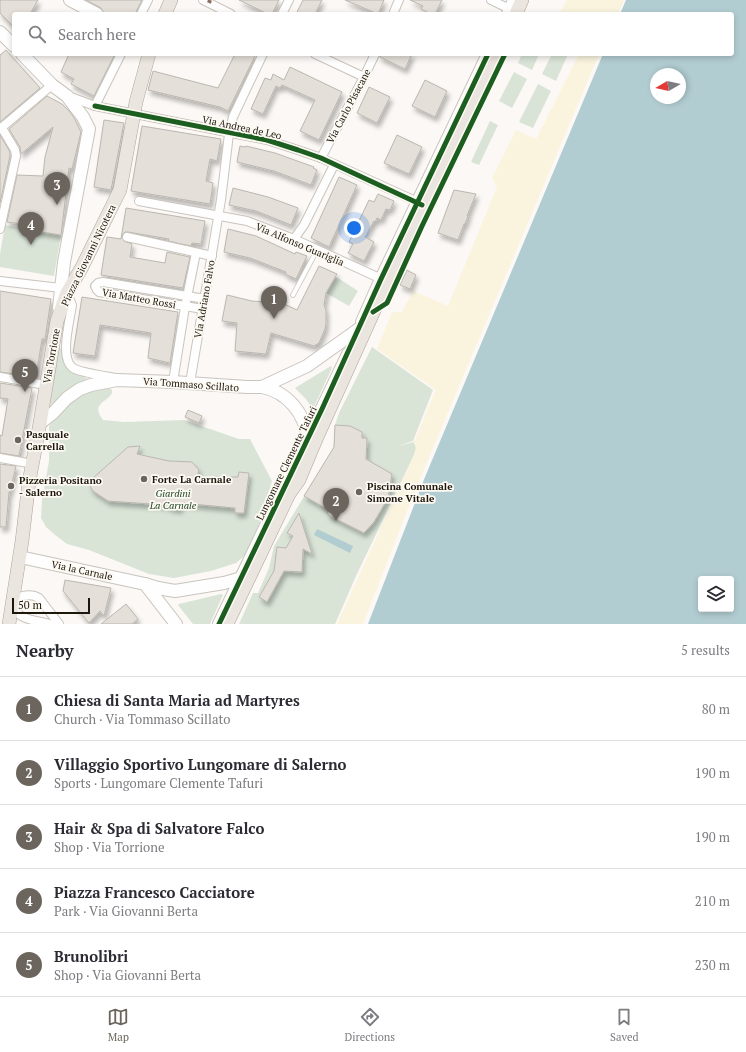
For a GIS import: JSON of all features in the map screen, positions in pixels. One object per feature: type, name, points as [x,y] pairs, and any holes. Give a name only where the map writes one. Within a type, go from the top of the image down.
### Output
[{"type":"main road","points":[[166,12],[171,0]]},
{"type":"main road","name":"Piazza Giovanni Nicotera","points":[[57,321],[63,292],[82,267],[120,190],[134,114],[149,56]]},
{"type":"main road","points":[[371,311],[421,204],[495,56]]},
{"type":"main road","name":"Lungomare Clemente Tafuri","points":[[227,624],[246,577],[306,464],[371,311]]},
{"type":"main road","name":"Via Torrione","points":[[9,624],[20,557],[32,464],[57,321]]},
{"type":"street","points":[[142,12],[148,0]]},
{"type":"street","points":[[283,12],[289,0]]},
{"type":"street","points":[[394,12],[400,0]]},
{"type":"street","points":[[491,0],[514,8]]},
{"type":"street","points":[[76,1],[94,12]]},
{"type":"street","points":[[207,1],[228,12]]},
{"type":"street","points":[[0,282],[63,292],[64,262],[75,197],[89,134],[86,121],[67,96],[52,85],[24,56]]},
{"type":"street","points":[[95,106],[120,56]]},
{"type":"street","name":"Via Adriano Falvo","points":[[190,383],[221,200],[229,134],[233,117],[262,56]]},
{"type":"street","points":[[320,56],[364,77]]},
{"type":"street","name":"Via Carlo Pisacane","points":[[321,158],[364,77],[373,56]]},
{"type":"street","points":[[421,204],[487,56]]},
{"type":"street","points":[[0,229],[16,156],[15,150],[1,129],[52,85]]},
{"type":"street","name":"Via Andrea de Leo","points":[[67,96],[95,106],[229,134],[267,140],[321,158],[421,204]]},
{"type":"street","points":[[294,239],[304,225],[334,165]]},
{"type":"street","name":"Via Alfonso Guariglia","points":[[139,201],[247,221],[294,239],[384,281]]},
{"type":"street","points":[[127,237],[212,256]]},
{"type":"street","name":"Via Adriano Falvo","points":[[174,382],[185,307],[196,253]]},
{"type":"street","name":"Via Matteo Rossi","points":[[202,310],[99,292],[96,286],[98,283],[102,282],[205,299]]},
{"type":"street","name":"Via Tommaso Scillato","points":[[63,292],[70,300],[72,305],[66,353],[69,364],[74,369],[120,380],[190,383],[247,388],[262,387],[276,390],[288,399],[294,405],[304,421],[309,445],[294,477],[289,494]]},
{"type":"street","name":"Lungomare Clemente Tafuri","points":[[219,624],[246,577],[308,437],[359,329],[371,311]]},
{"type":"street","name":"Via Tommaso Scillato","points":[[262,387],[307,366],[359,329]]},
{"type":"street","points":[[0,377],[46,385]]},
{"type":"street","name":"Via Tommaso Scillato","points":[[40,423],[53,413],[67,398],[80,389],[91,385],[120,380]]},
{"type":"street","points":[[0,458],[32,464]]},
{"type":"street","name":"Via la Carnale","points":[[20,557],[158,588],[175,590],[224,583],[246,577]]},
{"type":"street","points":[[145,584],[176,624]]},
{"type":"street","points":[[50,624],[29,620],[20,615],[13,603],[29,595],[35,596],[39,598],[59,624]]},
{"type":"lane","points":[[293,295],[317,250]]},
{"type":"green space","points":[[521,56],[538,56],[532,70],[518,63]]},
{"type":"green space","points":[[551,56],[567,56],[556,81],[542,74]]},
{"type":"green space","points":[[514,72],[527,79],[512,108],[499,101]]},
{"type":"green space","points":[[538,84],[551,91],[533,128],[519,122]]},
{"type":"green space","points":[[490,121],[498,125],[479,165],[471,162]]},
{"type":"green space","points":[[5,225],[61,235],[54,276],[0,267],[0,254]]},
{"type":"green space","points":[[335,276],[358,291],[349,306],[326,293]]},
{"type":"green space","points":[[59,342],[63,357],[68,366],[76,373],[90,380],[69,391],[50,405]]},
{"type":"green space","points":[[372,347],[433,390],[413,441],[398,446],[414,442],[416,448],[335,624],[239,624],[253,593],[258,593],[269,568],[274,546],[334,447],[335,425],[339,413]]},
{"type":"green space","points":[[331,366],[332,368],[313,409],[295,388]]},
{"type":"green space","name":"Giardini La Carnale","points":[[109,387],[112,390],[112,393],[101,404],[98,410],[103,420],[124,422],[184,420],[239,439],[250,439],[272,481],[253,543],[244,556],[236,563],[211,571],[174,578],[149,574],[89,550],[67,544],[46,527],[41,518],[42,500],[49,461],[49,426],[56,416],[84,391]]},
{"type":"green space","points":[[221,594],[223,595],[210,624],[193,624],[178,605],[179,604]]},
{"type":"sand","points":[[567,0],[624,0],[619,12],[560,12]]},
{"type":"sand","points":[[578,56],[598,56],[414,493],[363,624],[337,624],[414,455],[416,448],[414,442],[436,390],[377,349],[392,312],[402,312],[413,291],[448,306],[497,187],[492,178],[516,130],[536,139]]},
{"type":"water","points":[[626,0],[746,0],[746,624],[368,624],[425,477],[602,56],[734,56],[734,12],[621,12]]},
{"type":"water","points":[[317,529],[353,546],[350,553],[314,535]]},
{"type":"building","points":[[0,0],[38,0],[31,12],[12,12],[12,25],[0,13]]},
{"type":"building","points":[[86,0],[142,0],[136,12],[103,12],[101,8]]},
{"type":"building","points":[[239,0],[279,0],[273,12],[264,12]]},
{"type":"building","points":[[303,0],[322,0],[316,12],[297,12]]},
{"type":"building","points":[[345,0],[384,0],[379,12],[373,12]]},
{"type":"building","points":[[410,0],[442,0],[436,12],[427,12],[421,9],[423,6]]},
{"type":"building","points":[[6,50],[40,88],[0,122],[0,55]]},
{"type":"building","points":[[68,56],[114,56],[94,96],[71,84],[74,79],[61,72]]},
{"type":"building","points":[[234,56],[255,56],[228,111],[220,107],[148,90],[153,71],[218,88]]},
{"type":"building","points":[[380,56],[411,56],[405,69]]},
{"type":"building","points":[[290,67],[342,92],[319,140],[300,131],[315,100],[282,85],[280,88],[276,86],[263,114],[251,109],[265,78],[271,80],[273,74],[284,80]]},
{"type":"building","points":[[425,80],[447,91],[435,117],[412,106]]},
{"type":"building","points":[[369,87],[390,97],[377,123],[357,113]]},
{"type":"building","points":[[47,96],[62,104],[68,110],[73,116],[81,132],[72,169],[69,168],[61,235],[36,231],[36,226],[7,222],[17,175],[43,176],[45,157],[53,127],[21,154],[20,147],[9,129]]},
{"type":"building","points":[[104,120],[124,123],[111,190],[94,187]]},
{"type":"building","points":[[142,126],[221,139],[217,161],[210,159],[206,181],[213,183],[210,204],[131,191]]},
{"type":"building","points":[[0,135],[10,152],[10,156],[0,203]]},
{"type":"building","points":[[397,135],[422,147],[409,174],[384,163]]},
{"type":"building","points":[[240,146],[275,153],[314,167],[313,168],[317,170],[311,185],[274,171],[237,162]]},
{"type":"building","points":[[339,177],[357,185],[329,247],[311,238]]},
{"type":"building","points":[[233,188],[268,197],[298,208],[291,225],[256,211],[229,205]]},
{"type":"building","points":[[454,190],[476,194],[458,240],[438,233]]},
{"type":"building","points":[[378,194],[394,201],[390,210],[386,209],[381,220],[377,218],[375,222],[374,221],[365,237],[374,242],[364,261],[348,253],[353,244],[349,242],[369,200],[374,202]]},
{"type":"building","points":[[126,208],[205,221],[201,244],[192,243],[191,246],[168,241],[169,239],[128,232],[125,232],[122,235],[124,241],[132,244],[130,257],[165,263],[167,252],[190,257],[183,288],[101,275],[107,237],[121,239]]},
{"type":"building","points":[[228,229],[256,236],[295,254],[296,252],[307,256],[296,279],[285,274],[286,272],[250,258],[224,252]]},
{"type":"building","points":[[319,266],[337,274],[326,293],[324,305],[326,310],[326,323],[319,343],[314,346],[271,333],[266,354],[235,351],[237,323],[222,321],[227,295],[252,301],[282,303],[297,310]]},
{"type":"building","points":[[407,270],[416,275],[410,289],[400,285]]},
{"type":"building","points":[[0,291],[51,299],[45,339],[42,339],[36,377],[0,372]]},
{"type":"building","points":[[82,297],[178,312],[170,363],[148,358],[151,333],[100,325],[95,356],[73,353]]},
{"type":"building","points":[[0,383],[32,388],[19,456],[0,453],[0,435],[2,436],[8,399],[0,398]]},
{"type":"building","points":[[188,410],[202,416],[199,423],[185,417]]},
{"type":"building","name":"Piscina Comunale Simone Vitale","points":[[335,425],[350,426],[362,432],[362,438],[367,438],[366,459],[392,474],[388,498],[374,522],[364,533],[328,515],[327,509],[304,496],[334,447]]},
{"type":"building","name":"Forte La Carnale","points":[[140,446],[137,454],[169,461],[192,462],[199,470],[196,480],[215,482],[215,477],[238,477],[239,472],[249,473],[244,513],[235,513],[235,508],[181,503],[180,509],[165,505],[108,501],[93,491],[90,486],[90,482],[93,478],[128,447]]},
{"type":"building","points":[[0,464],[16,466],[9,492],[6,527],[0,527]]},
{"type":"building","points":[[299,513],[312,554],[303,549],[302,572],[284,571],[267,602],[259,597],[274,571],[277,547],[286,548],[293,536],[287,533]]},
{"type":"building","points":[[65,580],[111,588],[104,616],[100,611],[89,623],[63,591]]},
{"type":"building","points":[[126,604],[138,619],[132,624],[101,624]]},
{"type":"cycle path","points":[[219,624],[322,409],[381,279],[487,56]]},
{"type":"cycle path","points":[[373,312],[387,303],[422,226],[504,56]]},
{"type":"cycle path","points":[[95,106],[267,140],[321,158],[422,205]]},
{"type":"place","name":"Hair & Spa di Salvatore Falco","points":[[57,205]]},
{"type":"place","name":"Piazza Francesco Cacciatore","points":[[31,245]]},
{"type":"place","name":"Chiesa di Santa Maria ad Martyres","points":[[274,319]]},
{"type":"place","name":"Brunolibri","points":[[25,392]]},
{"type":"place","name":"Pasquale Carrella","points":[[18,440]]},
{"type":"place","name":"Forte La Carnale","points":[[144,479]]},
{"type":"place","name":"Pizzeria Positano - Salerno","points":[[11,486]]},
{"type":"place","name":"Piscina Comunale Simone Vitale","points":[[359,492]]},
{"type":"place","name":"Villaggio Sportivo Lungomare di Salerno","points":[[336,521]]}]
